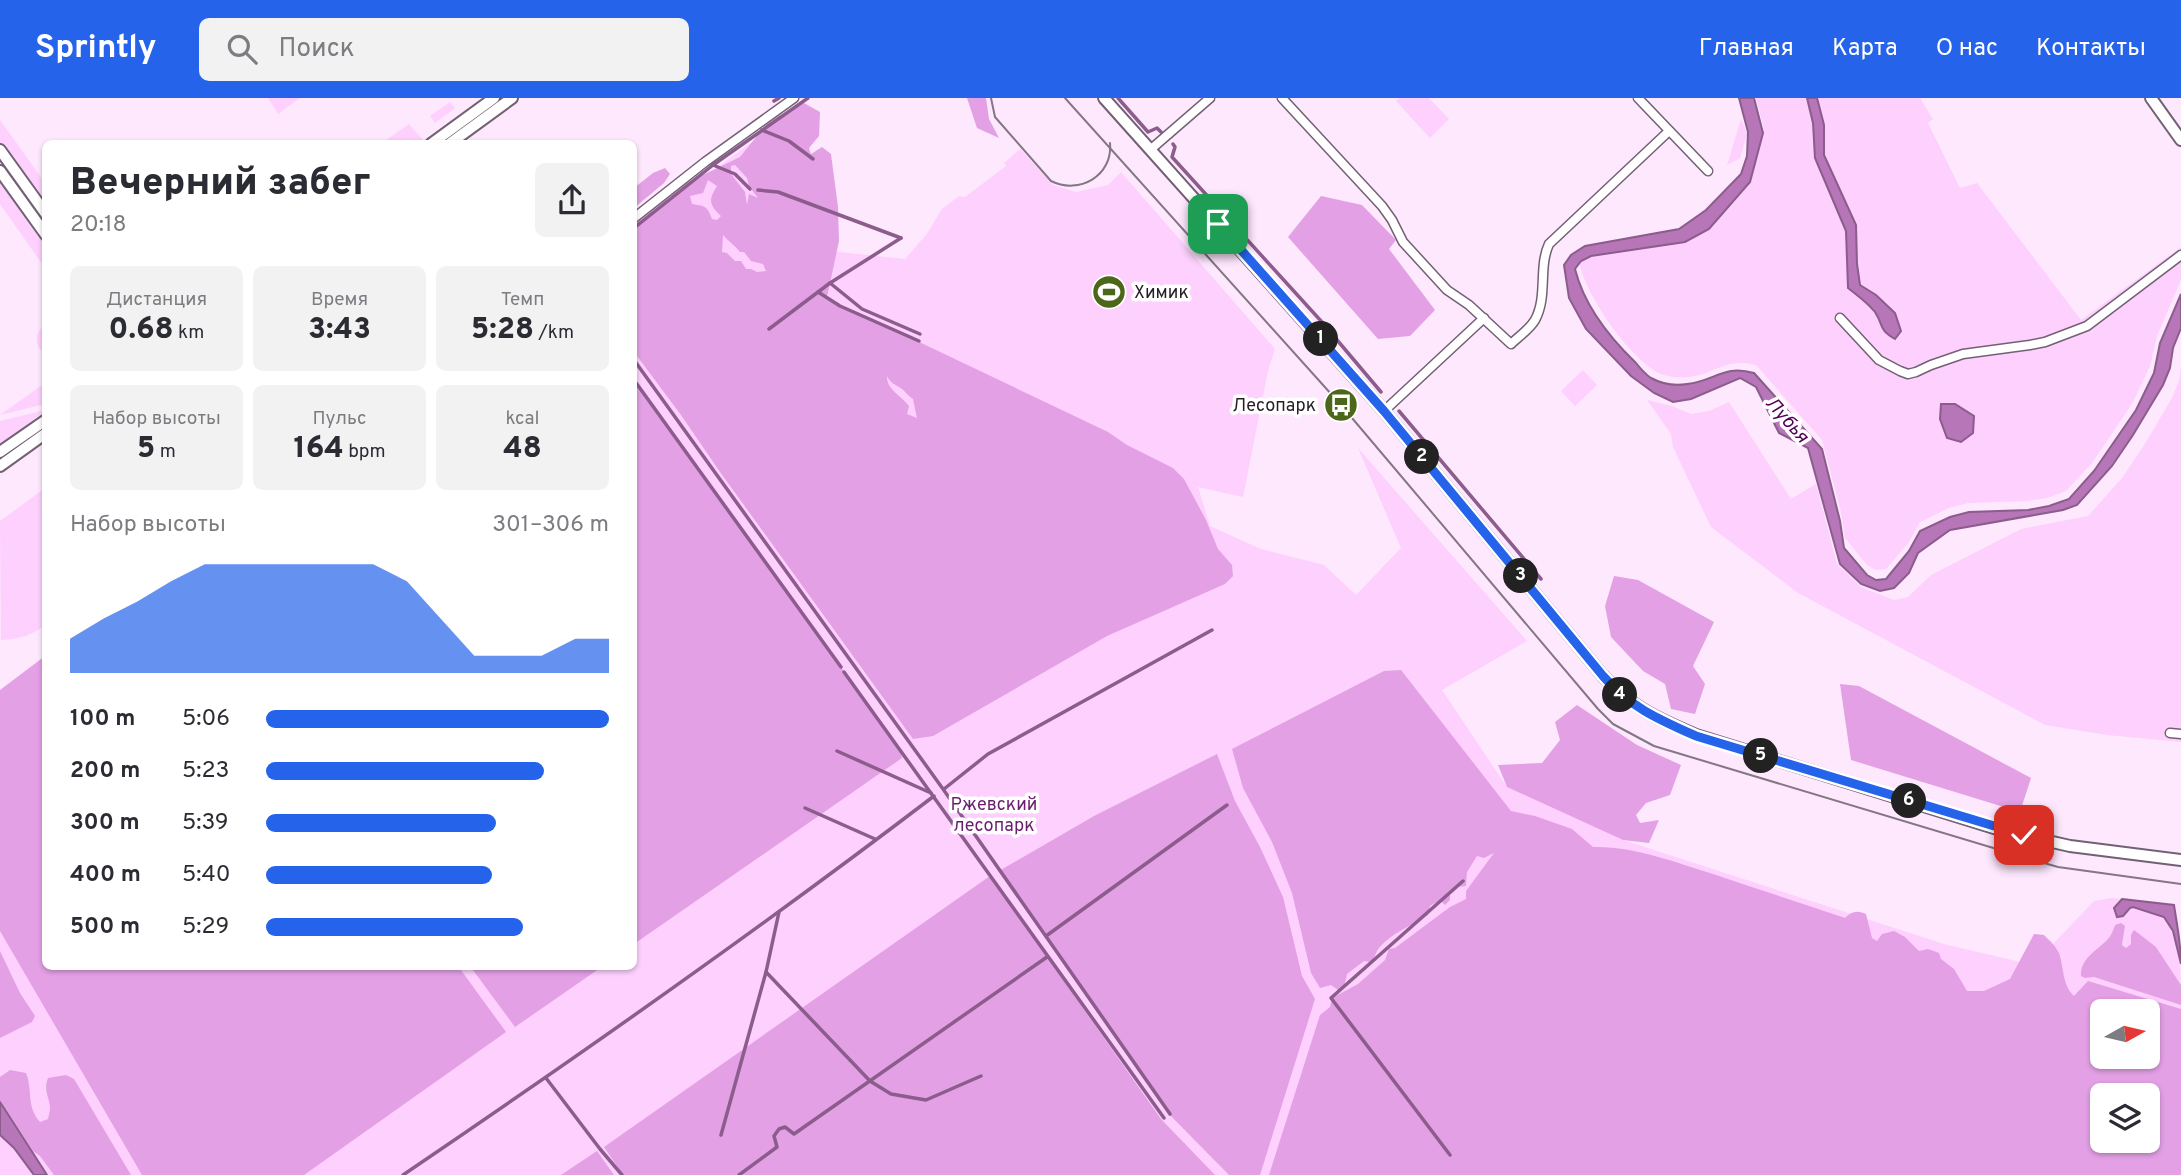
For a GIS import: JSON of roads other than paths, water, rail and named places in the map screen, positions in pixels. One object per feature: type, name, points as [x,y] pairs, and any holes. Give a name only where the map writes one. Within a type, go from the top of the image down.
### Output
[{"type":"main road","points":[[436,140],[494,98]]},
{"type":"main road","points":[[454,140],[512,98]]},
{"type":"main road","points":[[1104,98],[1384,411],[1618,693],[1654,718],[1696,736],[2004,831],[2070,846],[2181,860]]},
{"type":"main road","points":[[2151,98],[2181,141]]},
{"type":"main road","points":[[0,150],[42,208]]},
{"type":"main road","points":[[0,171],[42,229]]},
{"type":"main road","points":[[0,452],[42,423]]},
{"type":"main road","points":[[0,466],[42,436]]},
{"type":"street","points":[[637,216],[705,162],[794,98]]},
{"type":"street","points":[[1150,150],[1210,98]]},
{"type":"street","points":[[1282,98],[1382,206],[1403,242],[1447,290],[1469,305],[1511,344],[1534,322],[1541,303],[1544,255],[1549,243],[1669,131]]},
{"type":"street","points":[[1638,98],[1709,171]]},
{"type":"street","points":[[1840,318],[1879,360],[1908,374],[1963,355],[2037,344],[2087,326],[2181,255]]},
{"type":"street","points":[[1384,411],[1484,318]]},
{"type":"street","points":[[2170,733],[2181,734]]},
{"type":"water","name":"Лубья","points":[[1739,98],[1754,98],[1763,133],[1750,182],[1709,229],[1685,242],[1591,256],[1581,261],[1575,269],[1591,308],[1616,342],[1647,375],[1664,383],[1678,385],[1697,382],[1735,370],[1754,373],[1822,449],[1844,548],[1867,575],[1876,580],[1886,579],[1909,551],[1920,531],[1950,517],[1969,512],[2028,510],[2069,499],[2094,471],[2136,410],[2154,373],[2160,343],[2181,294],[2181,328],[2163,385],[2112,466],[2077,505],[2063,510],[1950,530],[1918,553],[1909,573],[1894,588],[1880,591],[1861,584],[1840,564],[1808,448],[1779,433],[1756,387],[1740,378],[1691,399],[1673,402],[1654,393],[1631,376],[1586,329],[1569,298],[1564,265],[1571,255],[1585,246],[1679,229],[1706,210],[1741,174],[1747,156],[1748,132]]},
{"type":"water","points":[[1807,98],[1817,98],[1824,125],[1824,155],[1856,225],[1860,285],[1876,295],[1895,313],[1901,331],[1895,339],[1884,330],[1872,308],[1848,288],[1846,231],[1815,158],[1813,123]]},
{"type":"water","points":[[1941,404],[1955,404],[1974,416],[1973,433],[1961,442],[1947,438],[1940,419]]},
{"type":"water","points":[[2122,899],[2174,905],[2181,964],[2173,931],[2164,917],[2133,907],[2123,916],[2117,917],[2114,908]]},
{"type":"water","points":[[0,1102],[47,1175],[34,1175],[14,1148],[0,1135]]},
{"type":"waterway","points":[[774,101],[779,98]]},
{"type":"waterway","points":[[637,226],[713,165],[808,98]]},
{"type":"waterway","points":[[1118,98],[1148,132],[1157,128],[1161,132]]},
{"type":"waterway","points":[[762,130],[789,141],[813,159]]},
{"type":"waterway","points":[[1173,144],[1175,147],[1172,157],[1321,321],[1381,392]]},
{"type":"waterway","points":[[713,165],[735,174],[750,189]]},
{"type":"waterway","points":[[758,190],[778,192],[901,238]]},
{"type":"waterway","points":[[769,329],[830,283],[901,238]]},
{"type":"waterway","points":[[830,283],[862,309],[920,334]]},
{"type":"waterway","points":[[818,292],[840,306],[919,341]]},
{"type":"waterway","points":[[637,364],[943,789],[1170,1114]]},
{"type":"waterway","points":[[637,384],[841,667]]},
{"type":"waterway","points":[[1399,411],[1541,579]]},
{"type":"waterway","points":[[944,789],[988,754],[1212,630]]},
{"type":"waterway","points":[[844,672],[1164,1118]]},
{"type":"waterway","points":[[837,751],[931,793]]},
{"type":"waterway","points":[[403,1175],[671,989],[934,796]]},
{"type":"waterway","points":[[1046,936],[1227,805]]},
{"type":"waterway","points":[[805,808],[875,839]]},
{"type":"waterway","points":[[1450,1155],[1331,998],[1463,881]]},
{"type":"waterway","points":[[779,912],[766,972],[870,1081],[891,1094],[926,1100],[981,1076]]},
{"type":"waterway","points":[[739,1175],[777,1147],[774,1136],[779,1129],[785,1127],[794,1134],[1047,957]]},
{"type":"waterway","points":[[721,1135],[766,972]]},
{"type":"waterway","points":[[546,1078],[622,1175]]},
{"type":"tram line","points":[[991,98],[995,117],[1051,181],[1072,186],[1092,180],[1106,165],[1110,143]]},
{"type":"tram line","points":[[1065,98],[1341,405],[1613,724],[1654,746],[2058,867],[2181,884]]},
{"type":"place","name":"Химик","points":[[1109,292]]},
{"type":"place","name":"Лесопарк","points":[[1341,405]]},
{"type":"park label","name":"Ржевский лесопарк","points":[[994,814]]}]
